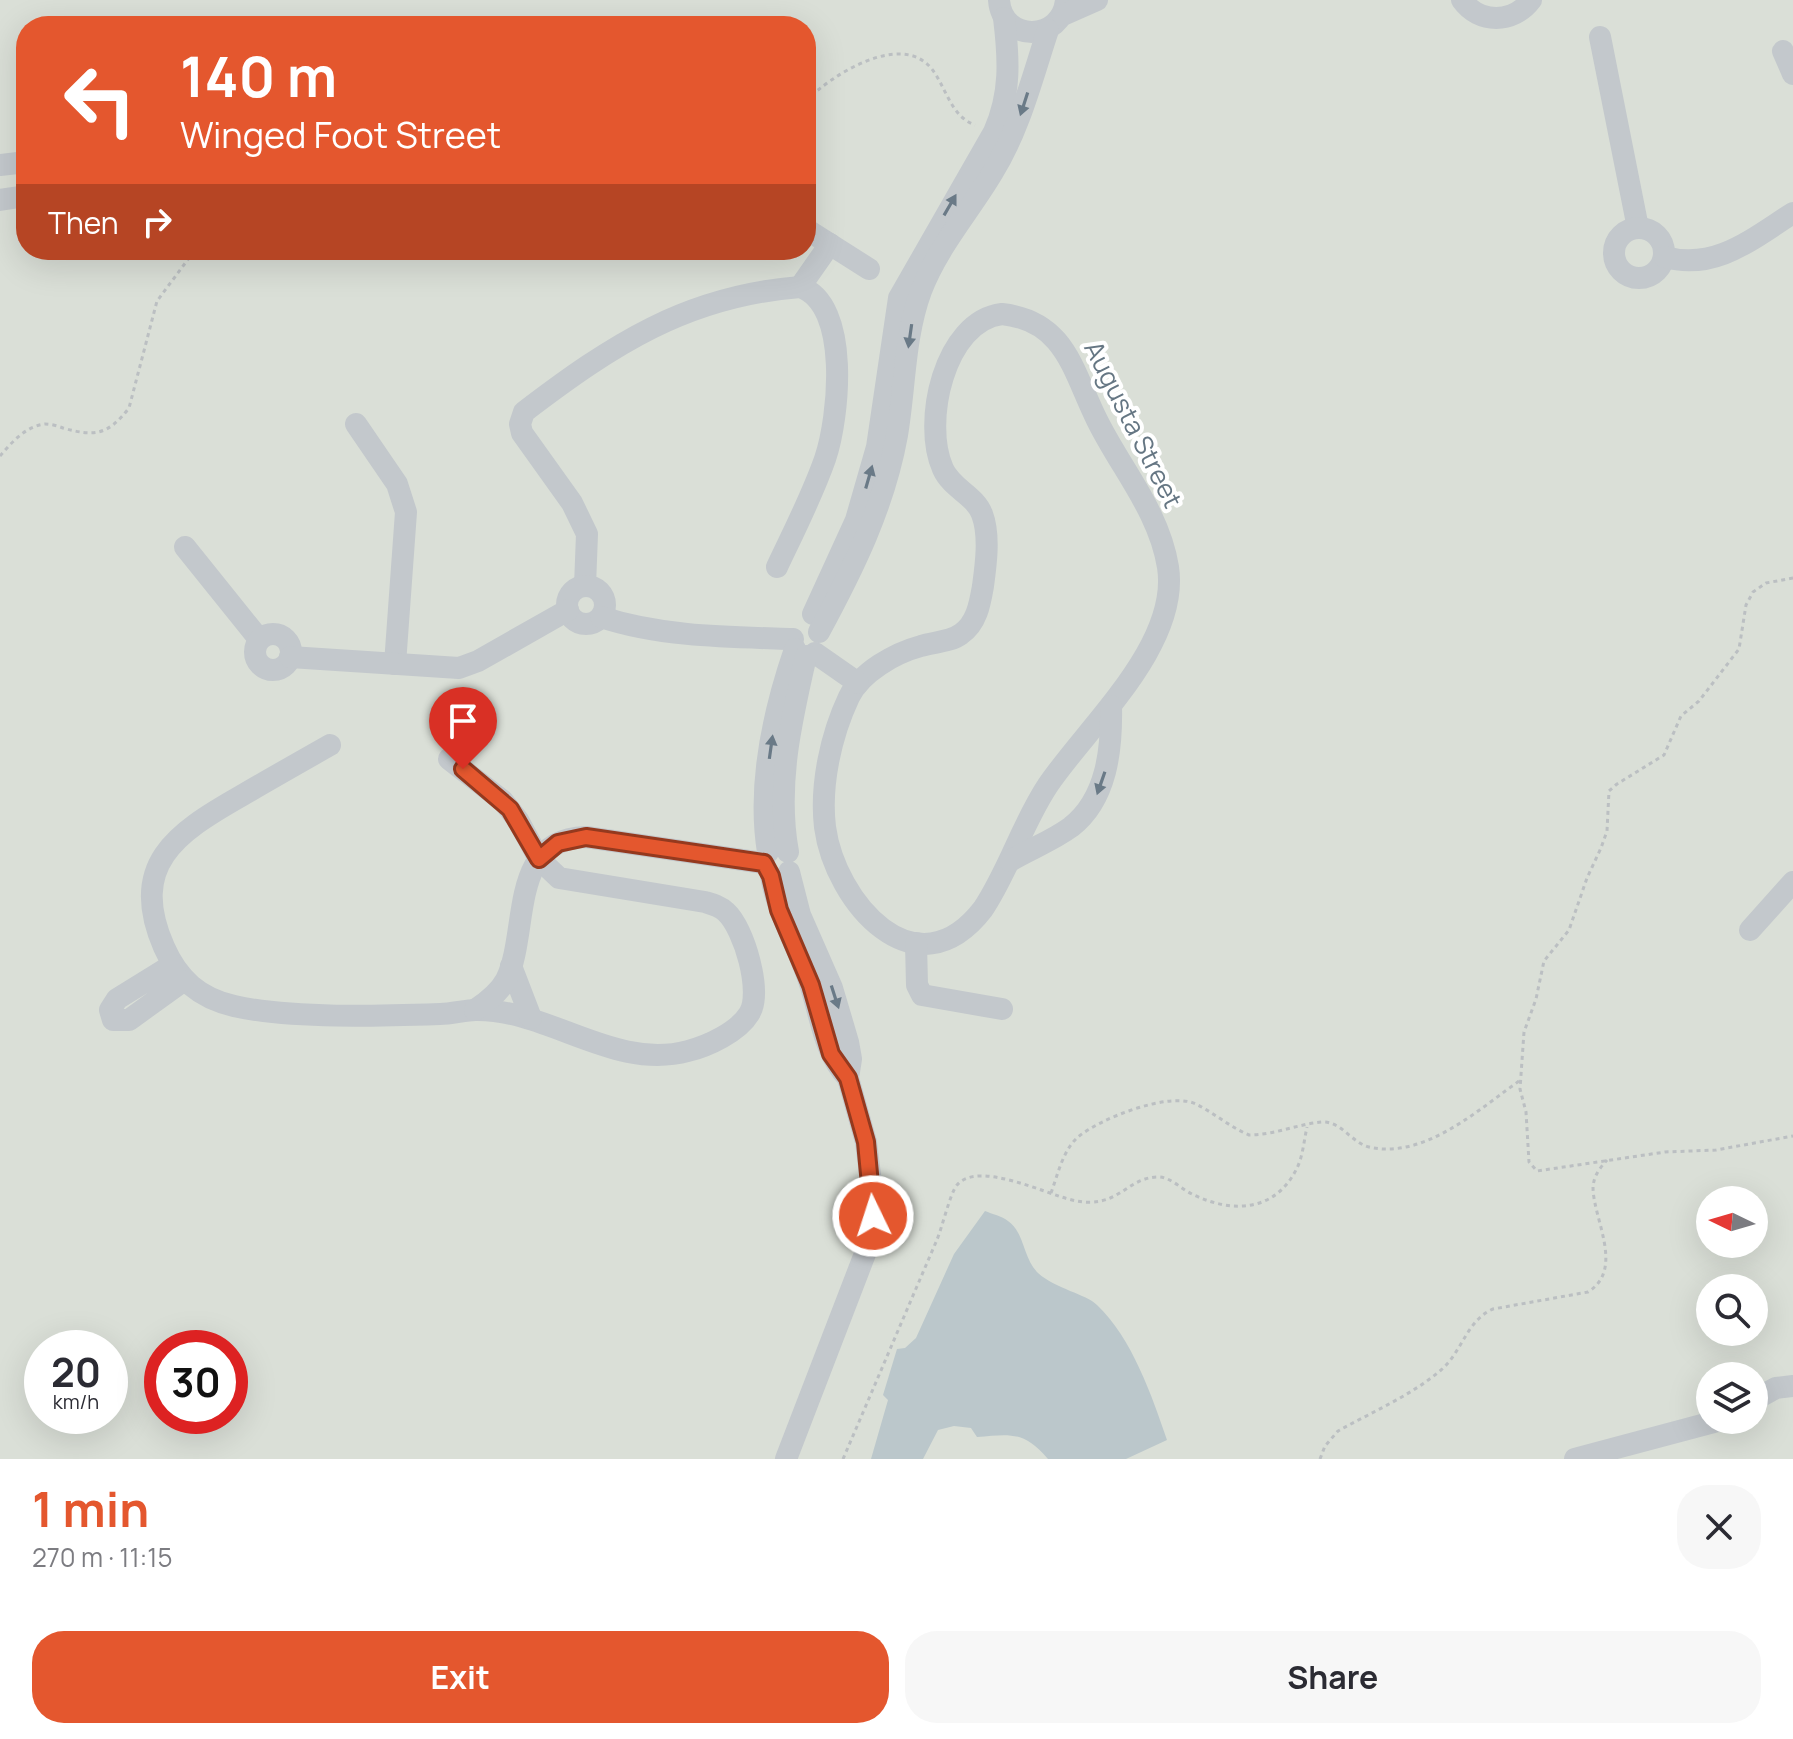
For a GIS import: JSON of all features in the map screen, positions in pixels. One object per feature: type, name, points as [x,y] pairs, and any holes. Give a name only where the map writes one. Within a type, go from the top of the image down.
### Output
[{"type":"street","points":[[998,6],[1019,31],[1038,33],[1059,15],[1097,0]]},
{"type":"street","points":[[1462,0],[1479,15],[1492,19],[1518,13],[1531,0]]},
{"type":"street","points":[[786,1459],[868,1246],[873,1216],[866,1142],[848,1078],[851,1059],[844,1029],[832,988],[776,863],[783,824],[784,777],[806,642],[856,520],[866,487],[883,410],[899,298],[994,132],[1008,85],[998,6]]},
{"type":"street","points":[[806,642],[853,568],[876,514],[897,436],[912,325],[922,288],[1006,147],[1059,15]]},
{"type":"street","points":[[1600,37],[1638,228]]},
{"type":"street","points":[[1783,51],[1793,74]]},
{"type":"street","points":[[1665,257],[1691,262],[1713,259],[1734,250],[1793,213]]},
{"type":"street","points":[[1638,228],[1655,233],[1661,240],[1665,257],[1656,274],[1637,279],[1620,270],[1615,262],[1616,243],[1630,230],[1638,228]]},
{"type":"street","points":[[816,235],[869,269]]},
{"type":"street","points":[[800,287],[830,244]]},
{"type":"street","points":[[585,586],[587,534],[572,503],[522,433],[520,424],[524,412],[633,336],[667,318],[752,293],[800,287],[821,302],[832,326],[835,405],[826,455],[777,567]]},
{"type":"street","name":"Augusta Street","points":[[858,683],[906,651],[961,634],[978,608],[986,540],[984,521],[978,505],[958,490],[945,474],[935,441],[934,406],[963,337],[979,320],[1002,314],[1028,321],[1061,343],[1097,421],[1139,489],[1163,545],[1169,569],[1166,609],[1159,628],[1111,706],[1048,786],[991,898],[968,926],[942,939],[916,943]]},
{"type":"street","points":[[356,424],[397,484],[406,512],[395,664]]},
{"type":"street","points":[[185,547],[259,639],[273,633],[280,634],[291,645],[290,657],[454,669],[464,667],[568,610]]},
{"type":"street","points":[[585,586],[600,592],[604,609],[601,617],[591,623],[579,623],[568,610],[570,594],[585,586]]},
{"type":"street","points":[[601,617],[670,632],[806,642],[858,683],[836,733],[824,806],[829,845],[845,883],[869,919],[884,933],[916,943],[917,985],[922,995],[1002,1009]]},
{"type":"street","name":"Augusta Street","points":[[1010,861],[1071,827],[1097,795],[1108,755],[1111,706]]},
{"type":"street","points":[[330,745],[206,816],[168,846],[157,865],[152,899],[153,918],[178,973],[211,999],[252,1009],[424,1014],[475,1010],[531,1018],[568,1035],[607,1046],[670,1054],[699,1048],[736,1027],[747,1017],[754,996],[744,944],[733,920],[722,908],[691,899],[566,880],[552,873],[539,859],[518,820],[503,801],[449,759]]},
{"type":"street","points":[[475,1010],[498,991],[511,966],[525,891],[539,859],[558,843],[586,837],[776,863]]},
{"type":"street","points":[[1750,930],[1793,882]]},
{"type":"street","points":[[511,966],[531,1018]]},
{"type":"street","points":[[1768,1392],[1793,1386]]},
{"type":"street","points":[[1575,1459],[1696,1427]]},
{"type":"path","points":[[816,92],[837,74],[875,58],[896,53],[912,55],[930,66],[957,112],[969,123],[994,132]]},
{"type":"path","points":[[0,456],[28,429],[47,424],[84,434],[100,433],[120,420],[129,408],[157,301],[188,260]]},
{"type":"path","points":[[1793,578],[1766,583],[1753,592],[1746,605],[1739,649],[1699,701],[1681,716],[1664,755],[1609,791],[1607,831],[1601,848],[1569,930],[1544,961],[1536,999],[1524,1032],[1522,1079],[1529,1162],[1537,1171],[1665,1152],[1716,1150],[1793,1136]]},
{"type":"path","points":[[1051,1193],[1068,1149],[1078,1137],[1127,1111],[1156,1104],[1194,1103],[1249,1135],[1323,1122],[1337,1126],[1366,1147],[1386,1150],[1451,1128],[1522,1079]]},
{"type":"path","points":[[843,1459],[943,1227],[957,1184],[966,1178],[989,1176],[1089,1203],[1109,1200],[1143,1179],[1160,1176],[1192,1195],[1216,1203],[1244,1206],[1270,1201],[1286,1186],[1298,1166],[1307,1127]]},
{"type":"path","points":[[1320,1459],[1325,1446],[1338,1431],[1442,1369],[1458,1351],[1481,1314],[1493,1309],[1588,1292],[1597,1287],[1603,1279],[1605,1267],[1602,1223],[1593,1186],[1597,1171],[1607,1160]]},
{"type":"shaded area","points":[[0,0],[1793,0],[1793,1459],[0,1459]]},
{"type":"shaded area","points":[[985,1211],[1014,1226],[1029,1261],[1038,1273],[1092,1301],[1109,1318],[1140,1368],[1167,1440],[1126,1459],[1048,1459],[1032,1443],[1016,1436],[977,1437],[971,1428],[954,1426],[938,1430],[923,1459],[871,1459],[888,1400],[883,1395],[897,1349],[905,1348],[916,1338],[954,1254]]},
{"type":"route","points":[[463,769],[510,809],[539,859],[558,843],[574,837],[586,837],[764,863],[771,876],[784,923],[811,985],[831,1054],[848,1078],[866,1142],[873,1216]]}]
